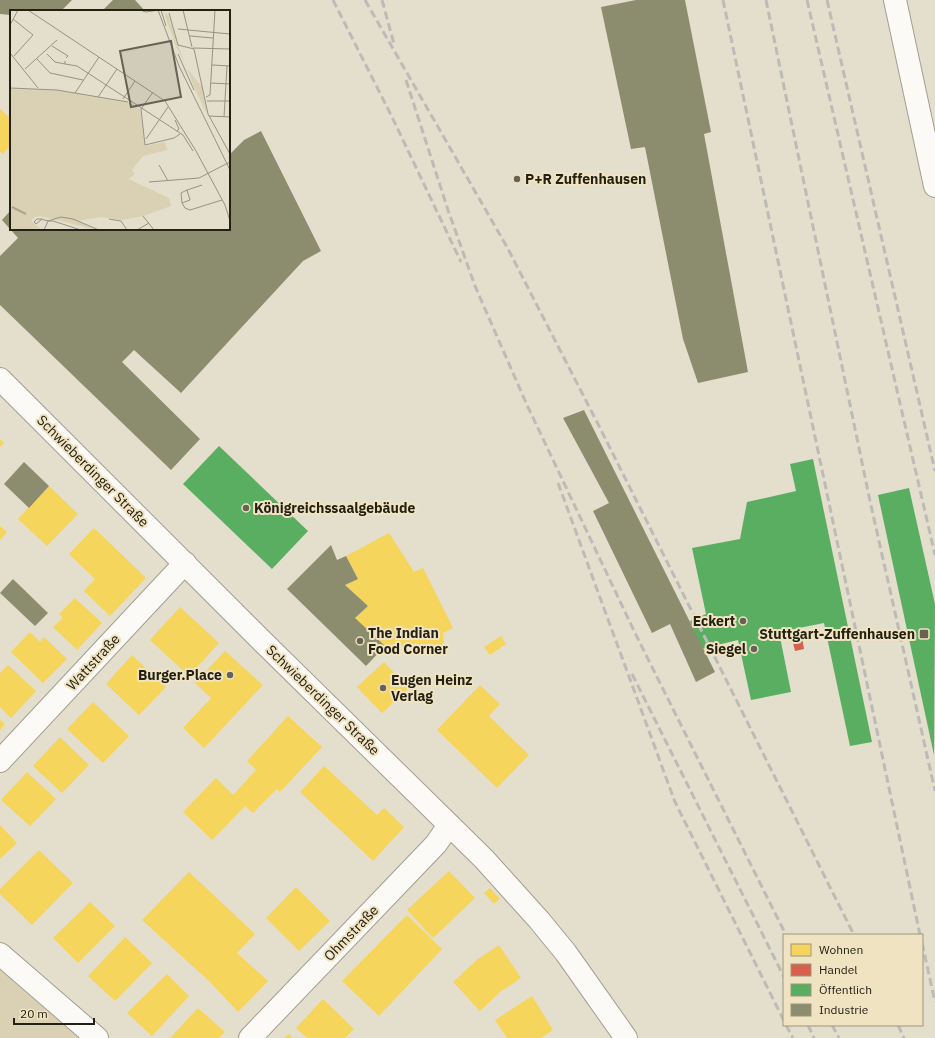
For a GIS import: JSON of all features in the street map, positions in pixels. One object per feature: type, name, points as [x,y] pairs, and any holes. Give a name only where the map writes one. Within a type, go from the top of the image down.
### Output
[{"type":"main road","points":[[895,0],[935,186]]},
{"type":"main road","name":"Schwieberdinger Straße","points":[[0,379],[484,859],[539,920],[566,953],[626,1038]]},
{"type":"main road","name":"Wattstraße","points":[[0,761],[185,563]]},
{"type":"main road","name":"Ohmstraße","points":[[250,1038],[436,844],[449,825]]},
{"type":"main road","points":[[0,954],[98,1038]]},
{"type":"shaded area","points":[[0,964],[84,1038],[0,1038]]},
{"type":"building: Wohnen","points":[[0,109],[10,118],[10,146],[3,154],[0,152]]},
{"type":"building: Wohnen","points":[[0,439],[4,443],[0,447]]},
{"type":"building: Wohnen","points":[[49,486],[78,514],[47,546],[18,519]]},
{"type":"building: Wohnen","points":[[0,526],[7,532],[0,540]]},
{"type":"building: Wohnen","points":[[94,528],[146,578],[110,616],[84,591],[95,579],[69,554]]},
{"type":"building: Wohnen","points":[[389,533],[414,572],[423,568],[453,628],[443,633],[443,649],[438,653],[432,655],[425,653],[419,649],[416,643],[410,645],[409,643],[390,653],[355,618],[368,606],[345,585],[358,579],[346,556]]},
{"type":"building: Wohnen","points":[[75,598],[102,623],[77,650],[53,627],[63,618],[59,614]]},
{"type":"building: Wohnen","points":[[180,607],[219,643],[189,676],[150,640]]},
{"type":"building: Wohnen","points":[[30,632],[40,642],[44,637],[67,659],[43,683],[11,652]]},
{"type":"building: Wohnen","points":[[501,636],[506,644],[490,655],[484,647]]},
{"type":"building: Wohnen","points":[[225,651],[263,685],[204,748],[183,728],[211,698],[195,683]]},
{"type":"building: Wohnen","points":[[132,655],[166,687],[139,715],[106,684]]},
{"type":"building: Wohnen","name":"Eugen Heinz Verlag","points":[[384,662],[409,688],[382,713],[357,687]]},
{"type":"building: Wohnen","points":[[8,665],[36,691],[11,718],[0,707],[0,673]]},
{"type":"building: Wohnen","points":[[480,685],[500,704],[489,716],[529,755],[497,788],[437,730]]},
{"type":"building: Wohnen","points":[[93,702],[129,736],[103,763],[67,729]]},
{"type":"building: Wohnen","points":[[288,716],[322,747],[280,792],[277,789],[253,813],[245,806],[212,840],[183,812],[216,778],[233,795],[256,770],[247,761]]},
{"type":"building: Wohnen","points":[[0,720],[5,724],[0,730]]},
{"type":"building: Wohnen","points":[[60,737],[89,765],[62,793],[33,766]]},
{"type":"building: Wohnen","points":[[324,766],[377,815],[384,808],[404,827],[373,861],[300,792]]},
{"type":"building: Wohnen","points":[[27,772],[56,799],[30,826],[1,800]]},
{"type":"building: Wohnen","points":[[0,825],[17,843],[0,859]]},
{"type":"building: Wohnen","points":[[39,850],[73,883],[32,925],[0,894],[0,889]]},
{"type":"building: Wohnen","points":[[449,871],[475,898],[433,938],[407,910]]},
{"type":"building: Wohnen","points":[[189,872],[255,934],[237,953],[268,981],[238,1012],[209,981],[142,920]]},
{"type":"building: Wohnen","points":[[296,887],[330,921],[299,951],[266,918]]},
{"type":"building: Wohnen","points":[[490,888],[500,899],[494,904],[484,893]]},
{"type":"building: Wohnen","points":[[90,902],[115,926],[78,963],[53,938]]},
{"type":"building: Wohnen","points":[[407,915],[442,949],[379,1016],[342,981]]},
{"type":"building: Wohnen","points":[[125,937],[152,963],[115,1001],[88,976]]},
{"type":"building: Wohnen","points":[[499,945],[521,978],[500,992],[480,1011],[453,982],[478,959]]},
{"type":"building: Wohnen","points":[[167,974],[189,996],[152,1036],[127,1013]]},
{"type":"building: Wohnen","points":[[532,996],[553,1030],[541,1038],[507,1038],[495,1020]]},
{"type":"building: Wohnen","points":[[323,999],[354,1029],[345,1038],[307,1038],[296,1028]]},
{"type":"building: Wohnen","points":[[198,1008],[225,1032],[219,1038],[170,1038]]},
{"type":"building: Wohnen","points":[[289,1034],[293,1038],[284,1038]]},
{"type":"building: Handel","points":[[802,637],[804,649],[795,651],[792,639]]},
{"type":"building: Öffentlich","name":"Königreichssaalgebäude","points":[[219,446],[308,531],[272,569],[183,484]]},
{"type":"building: Öffentlich","points":[[813,459],[872,742],[850,746],[824,623],[779,632],[791,692],[751,700],[738,640],[701,649],[690,621],[706,614],[692,548],[740,539],[747,502],[796,491],[790,464]]},
{"type":"building: Öffentlich","points":[[909,488],[935,604],[934,755],[878,495]]},
{"type":"building: Industrie","points":[[0,0],[72,0],[62,10],[10,10],[10,15],[0,14]]},
{"type":"building: Industrie","points":[[113,0],[135,0],[144,10],[103,10]]},
{"type":"building: Industrie","points":[[636,0],[685,0],[711,132],[704,134],[748,372],[698,383],[683,339],[645,147],[631,149],[601,7]]},
{"type":"building: Industrie","points":[[261,131],[321,251],[303,261],[181,393],[134,350],[122,362],[200,439],[171,470],[0,305],[0,256],[18,238],[11,230],[230,230],[230,154],[244,140]]},
{"type":"building: Industrie","points":[[10,211],[10,229],[2,220]]},
{"type":"building: Industrie","points":[[584,410],[715,672],[696,682],[670,624],[652,633],[593,511],[609,503],[563,418]]},
{"type":"building: Industrie","points":[[24,462],[49,486],[29,508],[4,484]]},
{"type":"building: Industrie","points":[[331,545],[337,560],[346,556],[358,579],[345,585],[368,606],[355,618],[385,646],[366,666],[287,589]]},
{"type":"building: Industrie","points":[[13,579],[48,613],[35,626],[0,593]]},
{"type":"railway","points":[[333,0],[392,117],[461,262]]},
{"type":"railway","points":[[365,0],[507,247],[599,426],[853,934]]},
{"type":"railway","points":[[382,0],[394,44]]},
{"type":"railway","points":[[723,0],[920,934]]},
{"type":"railway","points":[[766,0],[870,501],[935,791]]},
{"type":"railway","points":[[807,0],[935,555]]},
{"type":"railway","points":[[827,0],[935,471]]},
{"type":"railway","points":[[406,80],[448,210],[475,286],[527,405],[635,633],[786,934]]},
{"type":"railway","points":[[558,483],[675,802],[783,1019]]},
{"type":"railway","points":[[632,674],[783,975]]},
{"type":"railway","points":[[923,948],[935,1002]]},
{"type":"railway","points":[[787,1026],[793,1038]]},
{"type":"railway","points":[[808,1026],[814,1038]]},
{"type":"railway","points":[[833,1026],[839,1038]]},
{"type":"railway","points":[[898,1026],[904,1038]]},
{"type":"place","name":"P+R Zuffenhausen","points":[[517,179]]},
{"type":"place","name":"Königreichssaalgebäude","points":[[246,508]]},
{"type":"place","name":"Eckert","points":[[743,621]]},
{"type":"place","name":"Stuttgart-Zuffenhausen","points":[[924,634]]},
{"type":"place","name":"The Indian Food Corner","points":[[360,641]]},
{"type":"place","name":"Siegel","points":[[754,649]]},
{"type":"place","name":"Burger.Place","points":[[230,675]]},
{"type":"place","name":"Eugen Heinz Verlag","points":[[383,688]]}]
